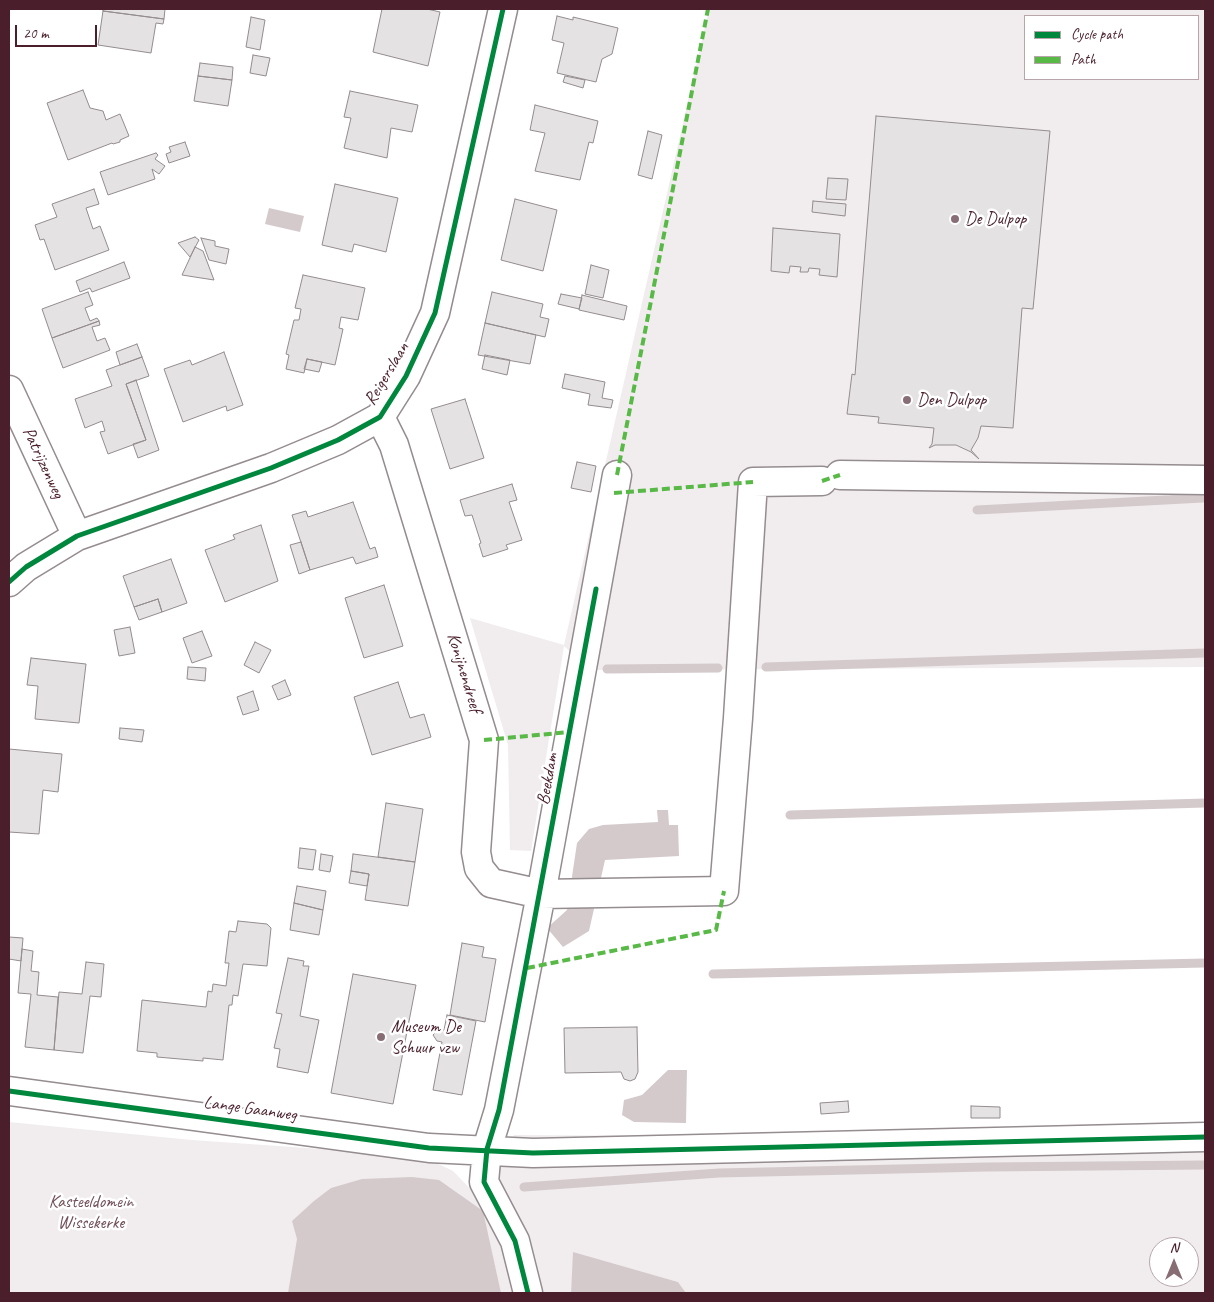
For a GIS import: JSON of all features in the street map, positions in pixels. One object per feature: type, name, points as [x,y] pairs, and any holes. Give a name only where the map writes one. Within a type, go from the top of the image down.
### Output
[{"type":"street","name":"Reigerslaan","points":[[9,582],[26,567],[77,536],[271,468],[338,440],[380,416],[406,376],[435,314],[503,9]]},
{"type":"street","name":"Patrijzenweg","points":[[9,390],[77,536]]},
{"type":"street","name":"Konijnendreef","points":[[380,416],[394,445],[484,740],[476,852],[479,868],[491,883],[541,894],[724,891],[738,718],[753,482],[831,478],[1205,480]]},
{"type":"street","name":"Beekdam","points":[[528,1293],[515,1241],[484,1182],[488,1149],[499,1110],[541,894],[617,475]]},
{"type":"street","name":"Lange Gaanweg","points":[[9,1091],[429,1148],[488,1149],[533,1153],[1205,1137]]},
{"type":"shaded area","points":[[709,9],[1205,9],[1205,667],[590,670],[564,646],[531,851],[510,850],[508,745],[470,618],[564,645]]},
{"type":"shaded area","points":[[269,208],[304,216],[300,232],[265,224]]},
{"type":"shaded area","points":[[657,810],[668,810],[669,825],[678,825],[679,856],[605,860],[589,931],[563,947],[547,928],[567,910],[577,843],[589,829],[603,825],[658,822]]},
{"type":"shaded area","points":[[668,1070],[687,1070],[686,1123],[634,1122],[622,1115],[624,1100],[642,1095]]},
{"type":"shaded area","points":[[9,1122],[192,1140],[422,1156],[453,1171],[483,1202],[514,1135],[700,1136],[1205,1129],[1205,1293],[686,1293],[678,1282],[574,1253],[571,1293],[9,1293]]},
{"type":"shaded area","points":[[412,1177],[439,1180],[483,1211],[501,1293],[288,1293],[297,1239],[292,1221],[331,1188],[362,1179]]},
{"type":"shaded area","points":[[573,1252],[678,1282],[686,1293],[571,1293]]},
{"type":"building","points":[[103,9],[165,9],[164,19],[103,11]]},
{"type":"building","points":[[382,9],[427,9],[440,12],[428,66],[373,52]]},
{"type":"building","points":[[103,11],[164,19],[163,24],[156,23],[151,53],[98,45]]},
{"type":"building","points":[[557,16],[573,20],[573,17],[618,28],[612,54],[602,59],[596,82],[557,73],[564,43],[552,40]]},
{"type":"building","points":[[251,17],[265,20],[260,50],[246,47]]},
{"type":"building","points":[[253,55],[270,58],[266,76],[250,73]]},
{"type":"building","points":[[200,63],[233,67],[232,80],[198,76]]},
{"type":"building","points":[[198,76],[232,80],[228,106],[194,101]]},
{"type":"building","points":[[565,76],[585,80],[583,88],[563,82]]},
{"type":"building","points":[[83,90],[90,108],[103,111],[106,120],[120,114],[129,136],[120,140],[120,142],[112,143],[68,160],[47,103]]},
{"type":"building","points":[[350,91],[418,105],[412,132],[391,128],[387,158],[344,148],[351,118],[344,117]]},
{"type":"building","points":[[535,105],[598,121],[593,143],[589,142],[580,180],[535,171],[545,133],[530,130]]},
{"type":"building","name":"De Dulpop","points":[[876,116],[1050,131],[1033,309],[1022,308],[1013,428],[981,426],[978,438],[971,450],[979,459],[971,452],[956,445],[935,445],[929,448],[932,444],[934,428],[878,423],[879,417],[847,414],[852,374],[855,375]]},
{"type":"building","points":[[648,131],[662,135],[652,179],[638,175]]},
{"type":"building","points":[[185,142],[190,156],[169,163],[166,154],[171,152],[169,147]]},
{"type":"building","points":[[156,153],[158,155],[155,159],[165,166],[159,174],[152,169],[155,179],[108,195],[100,172]]},
{"type":"building","points":[[828,178],[848,179],[846,200],[826,199]]},
{"type":"building","points":[[335,184],[398,198],[386,252],[354,244],[352,252],[322,245]]},
{"type":"building","points":[[94,189],[99,204],[86,208],[93,229],[100,226],[109,250],[55,270],[44,239],[40,240],[35,225],[57,217],[52,204]]},
{"type":"building","points":[[515,199],[557,210],[543,271],[501,260]]},
{"type":"building","points":[[813,201],[846,204],[845,216],[812,212]]},
{"type":"building","points":[[773,228],[840,234],[837,277],[819,275],[820,269],[809,268],[808,272],[800,272],[801,267],[790,266],[789,273],[771,271]]},
{"type":"building","points":[[195,237],[199,240],[190,257],[178,243]]},
{"type":"building","points":[[201,238],[215,241],[215,246],[229,249],[226,264],[209,260]]},
{"type":"building","points":[[195,247],[203,251],[214,280],[182,275]]},
{"type":"building","points":[[124,262],[130,278],[92,292],[90,288],[80,292],[76,281]]},
{"type":"building","points":[[591,265],[609,270],[603,298],[585,294]]},
{"type":"building","points":[[303,275],[365,288],[358,320],[341,317],[339,328],[343,329],[335,365],[307,359],[304,373],[286,369],[289,355],[286,354],[294,320],[299,320],[301,309],[295,308]]},
{"type":"building","points":[[88,292],[93,305],[85,308],[90,321],[97,318],[99,321],[52,338],[42,309]]},
{"type":"building","points":[[492,292],[543,304],[540,317],[549,319],[545,337],[485,323]]},
{"type":"building","points":[[561,294],[582,298],[579,309],[558,304]]},
{"type":"building","points":[[582,295],[627,306],[624,320],[579,310]]},
{"type":"building","points":[[99,321],[100,325],[92,327],[97,341],[105,338],[110,350],[63,368],[52,338]]},
{"type":"building","points":[[485,323],[536,335],[530,364],[478,355]]},
{"type":"building","points":[[137,344],[142,357],[120,365],[116,352]]},
{"type":"building","points":[[224,352],[243,405],[227,411],[226,406],[183,422],[164,369],[190,360],[192,365]]},
{"type":"building","points":[[485,355],[510,360],[507,375],[482,369]]},
{"type":"building","points":[[142,357],[149,376],[126,384],[146,440],[108,454],[100,432],[105,431],[102,421],[85,428],[75,399],[112,386],[106,370]]},
{"type":"building","points":[[307,359],[322,362],[319,372],[304,369]]},
{"type":"building","points":[[565,374],[605,382],[602,398],[613,400],[611,408],[588,405],[590,394],[562,388]]},
{"type":"building","points":[[136,380],[159,450],[138,458],[133,444],[146,440],[126,384]]},
{"type":"building","points":[[465,399],[484,458],[450,469],[431,409]]},
{"type":"building","points":[[577,462],[596,466],[591,492],[571,488]]},
{"type":"building","points":[[512,484],[517,500],[509,502],[522,540],[506,545],[508,549],[483,557],[479,544],[481,543],[472,515],[465,516],[460,500]]},
{"type":"building","points":[[353,502],[370,549],[375,547],[378,557],[356,564],[353,557],[310,570],[292,515],[306,511],[308,517]]},
{"type":"building","points":[[261,525],[278,581],[225,602],[205,550],[235,539],[233,535]]},
{"type":"building","points":[[301,542],[310,570],[299,574],[290,545]]},
{"type":"building","points":[[171,559],[187,603],[162,612],[158,599],[134,607],[123,576]]},
{"type":"building","points":[[384,585],[403,646],[364,658],[345,598]]},
{"type":"building","points":[[158,599],[162,612],[139,620],[134,607]]},
{"type":"building","points":[[130,627],[135,653],[119,656],[114,630]]},
{"type":"building","points":[[202,631],[212,656],[192,663],[183,638]]},
{"type":"building","points":[[255,642],[271,650],[259,673],[244,665]]},
{"type":"building","points":[[31,658],[86,664],[79,723],[35,719],[38,686],[27,685]]},
{"type":"building","points":[[188,667],[206,668],[205,681],[187,679]]},
{"type":"building","points":[[285,680],[291,695],[278,700],[272,686]]},
{"type":"building","points":[[398,682],[410,718],[424,714],[431,737],[372,755],[354,697]]},
{"type":"building","points":[[253,691],[259,710],[243,715],[237,697]]},
{"type":"building","points":[[120,728],[144,730],[142,742],[119,739]]},
{"type":"building","points":[[9,749],[62,754],[58,792],[43,790],[39,834],[9,832]]},
{"type":"building","points":[[386,803],[423,809],[415,862],[378,857]]},
{"type":"building","points":[[300,848],[316,850],[313,870],[298,868]]},
{"type":"building","points":[[321,854],[333,856],[330,872],[319,870]]},
{"type":"building","points":[[353,854],[415,862],[408,906],[365,900],[369,874],[351,871]]},
{"type":"building","points":[[351,871],[369,874],[367,886],[349,883]]},
{"type":"building","points":[[297,886],[326,891],[323,910],[294,903]]},
{"type":"building","points":[[294,903],[323,910],[319,935],[290,930]]},
{"type":"building","points":[[238,921],[267,924],[271,928],[267,966],[243,964],[238,996],[233,995],[232,1005],[229,1005],[223,1060],[203,1058],[203,1061],[157,1057],[157,1053],[137,1051],[142,1000],[206,1007],[208,991],[212,992],[213,984],[226,986],[229,963],[225,963],[229,931],[236,932]]},
{"type":"building","points":[[9,937],[23,938],[21,961],[9,959]]},
{"type":"building","points":[[462,943],[484,947],[482,957],[496,959],[485,1022],[450,1015]]},
{"type":"building","points":[[22,949],[33,951],[31,971],[39,972],[37,995],[58,997],[54,1050],[25,1047],[31,994],[18,993]]},
{"type":"building","points":[[288,958],[304,961],[303,966],[309,966],[300,1016],[319,1020],[308,1073],[277,1067],[280,1049],[274,1048],[282,1014],[276,1013]]},
{"type":"building","points":[[86,962],[104,964],[101,997],[90,996],[83,1053],[54,1050],[59,992],[82,994]]},
{"type":"building","points":[[353,974],[416,985],[393,1104],[331,1093]]},
{"type":"building","points":[[447,1015],[476,1021],[462,1095],[433,1090],[442,1042],[437,1041],[433,1035],[439,1029],[444,1030]]},
{"type":"building","points":[[637,1027],[638,1072],[635,1079],[630,1081],[624,1079],[621,1072],[565,1073],[564,1028]]},
{"type":"building","points":[[848,1101],[849,1112],[821,1114],[820,1103]]},
{"type":"building","points":[[971,1106],[1000,1107],[1000,1118],[971,1118]]},
{"type":"waterway","points":[[977,510],[1203,498]]},
{"type":"waterway","points":[[766,667],[1205,653]]},
{"type":"waterway","points":[[607,669],[718,668]]},
{"type":"waterway","points":[[790,815],[1205,803]]},
{"type":"waterway","points":[[713,974],[1205,963]]},
{"type":"waterway","points":[[524,1187],[719,1173],[987,1167],[1205,1165]]},
{"type":"marked path","points":[[617,475],[708,9]]},
{"type":"marked path","points":[[822,481],[840,475]]},
{"type":"marked path","points":[[614,493],[753,482]]},
{"type":"marked path","points":[[484,740],[570,732]]},
{"type":"marked path","points":[[527,968],[716,930],[724,891]]},
{"type":"cycle path","points":[[9,582],[26,567],[77,536],[271,468],[338,440],[380,417],[406,376],[435,313],[503,9]]},
{"type":"cycle path","points":[[528,1293],[515,1241],[484,1182],[487,1149],[499,1110],[596,589]]},
{"type":"cycle path","points":[[9,1091],[429,1148],[533,1153],[1205,1137]]},
{"type":"place","name":"De Dulpop","points":[[955,219]]},
{"type":"place","name":"Den Dulpop","points":[[907,400]]},
{"type":"place","name":"Museum De Schuur vzw","points":[[381,1037]]},
{"type":"park label","name":"Kasteeldomein Wissekerke","points":[[91,1212]]}]
